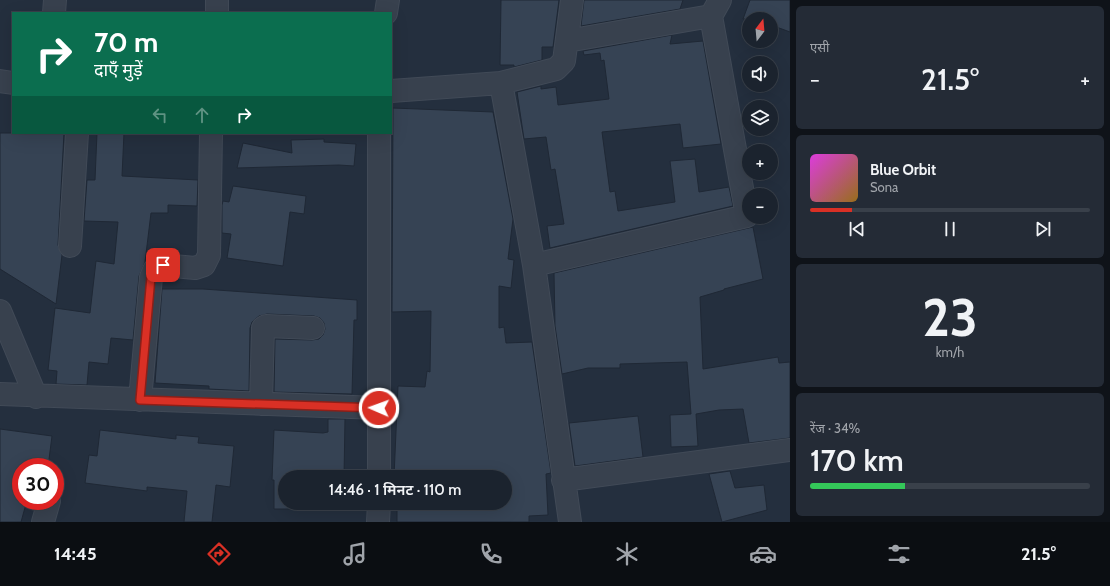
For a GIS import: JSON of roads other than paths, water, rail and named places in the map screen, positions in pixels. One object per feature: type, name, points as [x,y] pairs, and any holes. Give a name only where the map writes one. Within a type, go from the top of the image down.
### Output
[{"type":"street","points":[[54,12],[56,0]]},
{"type":"street","points":[[217,0],[217,12]]},
{"type":"street","points":[[386,12],[388,0]]},
{"type":"street","points":[[392,91],[501,83],[556,69],[564,61],[572,0]]},
{"type":"street","points":[[534,265],[747,216],[716,8],[567,41]]},
{"type":"street","points":[[0,81],[12,83]]},
{"type":"street","points":[[501,83],[534,265],[570,522]]},
{"type":"street","points":[[70,246],[77,134]]},
{"type":"street","points":[[140,400],[151,277],[154,270],[163,265],[195,268],[204,264],[209,255],[211,134]]},
{"type":"street","points":[[379,134],[379,470]]},
{"type":"street","points":[[0,311],[36,397]]},
{"type":"street","points":[[261,404],[263,328],[266,326],[313,328]]},
{"type":"street","points":[[0,394],[36,397],[379,408]]},
{"type":"street","points":[[563,480],[790,450]]},
{"type":"street","points":[[43,522],[46,510]]},
{"type":"street","points":[[378,510],[378,522]]}]
